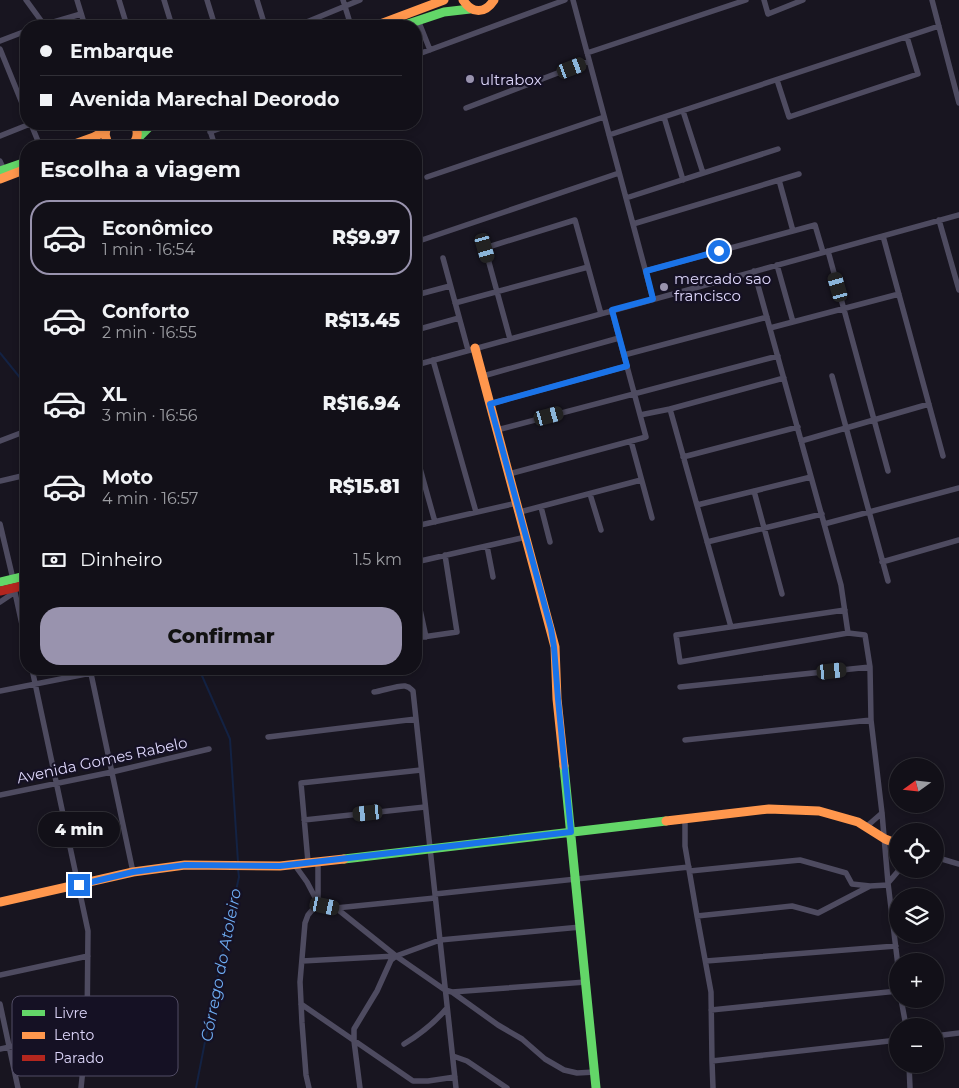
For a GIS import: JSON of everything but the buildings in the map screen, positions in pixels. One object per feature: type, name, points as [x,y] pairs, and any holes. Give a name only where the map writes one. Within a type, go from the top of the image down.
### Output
[{"type":"street","points":[[26,0],[39,20]]},
{"type":"street","points":[[77,0],[84,20]]},
{"type":"street","points":[[119,0],[125,20]]},
{"type":"street","points":[[164,0],[170,20]]},
{"type":"street","points":[[207,0],[213,20]]},
{"type":"street","points":[[256,0],[263,20]]},
{"type":"street","points":[[310,20],[344,3],[360,0]]},
{"type":"street","points":[[390,20],[434,2],[444,0]]},
{"type":"street","points":[[463,0],[470,9]]},
{"type":"street","points":[[422,53],[565,0]]},
{"type":"street","points":[[573,0],[653,299]]},
{"type":"street","points":[[587,53],[746,0]]},
{"type":"street","points":[[764,0],[768,14],[803,0]]},
{"type":"street","points":[[932,0],[959,103]]},
{"type":"street","points":[[418,20],[455,9],[483,10],[491,6],[495,1]]},
{"type":"street","points":[[344,3],[349,20]]},
{"type":"street","points":[[62,20],[82,14]]},
{"type":"street","points":[[609,135],[939,26]]},
{"type":"street","points":[[422,30],[430,50]]},
{"type":"street","points":[[0,41],[20,33]]},
{"type":"street","points":[[777,80],[789,117],[918,74],[907,37]]},
{"type":"street","points":[[0,49],[20,98]]},
{"type":"street","points":[[466,108],[589,61]]},
{"type":"street","points":[[683,111],[703,173]]},
{"type":"street","points":[[426,177],[604,117]]},
{"type":"street","points":[[664,117],[683,180]]},
{"type":"street","points":[[0,136],[20,128]]},
{"type":"street","points":[[86,140],[94,137],[102,130]]},
{"type":"street","points":[[137,140],[146,130]]},
{"type":"street","points":[[213,140],[210,132],[216,130]]},
{"type":"street","points":[[626,198],[778,149]]},
{"type":"street","points":[[0,161],[2,170],[20,164]]},
{"type":"street","points":[[0,179],[20,171]]},
{"type":"street","points":[[422,240],[619,173]]},
{"type":"street","points":[[633,224],[799,174]]},
{"type":"street","points":[[779,180],[792,231]]},
{"type":"street","points":[[422,363],[959,215]]},
{"type":"street","points":[[510,339],[485,248],[575,220],[601,314]]},
{"type":"street","points":[[939,220],[959,290]]},
{"type":"street","points":[[646,271],[815,225],[826,252],[844,309],[888,471]]},
{"type":"street","points":[[883,236],[943,456]]},
{"type":"street","points":[[443,258],[459,318],[483,376],[551,629],[596,1088]]},
{"type":"street","points":[[777,265],[793,322]]},
{"type":"street","points":[[455,303],[588,267]]},
{"type":"street","points":[[754,271],[841,584],[848,633]]},
{"type":"street","points":[[422,293],[450,286]]},
{"type":"street","points":[[770,328],[899,294]]},
{"type":"street","points":[[509,474],[646,437],[612,310]]},
{"type":"street","points":[[422,328],[459,318]]},
{"type":"street","points":[[624,355],[767,318]]},
{"type":"street","points":[[483,376],[620,338]]},
{"type":"street","points":[[497,430],[778,356]]},
{"type":"street","points":[[433,360],[476,512]]},
{"type":"street","points":[[490,404],[627,366]]},
{"type":"street","points":[[832,376],[888,581]]},
{"type":"street","points":[[640,415],[670,409],[784,378]]},
{"type":"street","points":[[801,441],[929,404]]},
{"type":"street","points":[[670,409],[731,627]]},
{"type":"street","points":[[683,457],[798,427]]},
{"type":"street","points":[[0,441],[20,433]]},
{"type":"street","points":[[631,441],[652,518]]},
{"type":"street","points":[[422,475],[435,522]]},
{"type":"street","points":[[0,482],[20,477]]},
{"type":"street","points":[[697,505],[811,477]]},
{"type":"street","points":[[422,525],[476,512],[541,507],[641,480]]},
{"type":"street","points":[[824,524],[959,488]]},
{"type":"street","points":[[754,491],[782,594]]},
{"type":"street","points":[[590,494],[601,530]]},
{"type":"street","points":[[541,507],[550,542]]},
{"type":"street","points":[[707,542],[822,514]]},
{"type":"street","points":[[0,524],[20,614]]},
{"type":"street","points":[[422,561],[526,537]]},
{"type":"street","points":[[882,562],[959,540]]},
{"type":"street","points":[[487,546],[493,577]]},
{"type":"street","points":[[422,637],[457,632],[445,555]]},
{"type":"street","points":[[0,602],[20,581]]},
{"type":"street","points":[[0,582],[20,586]]},
{"type":"street","points":[[0,591],[14,586]]},
{"type":"street","points":[[845,610],[676,635],[680,662],[848,633],[865,635],[870,668],[870,720],[897,953]]},
{"type":"street","points":[[422,619],[426,637]]},
{"type":"street","points":[[680,687],[870,668]]},
{"type":"street","points":[[33,675],[88,931],[87,996]]},
{"type":"street","points":[[0,691],[72,675]]},
{"type":"street","points":[[92,675],[133,872]]},
{"type":"street","points":[[374,692],[401,686],[407,686],[413,691],[440,940],[449,991],[447,1008],[456,1088]]},
{"type":"street","points":[[268,737],[416,719]]},
{"type":"street","points":[[684,740],[870,720]]},
{"type":"street","name":"Avenida Gomes Rabelo","points":[[0,795],[112,772],[208,749]]},
{"type":"street","points":[[308,862],[301,783],[421,770]]},
{"type":"street","points":[[304,820],[426,807]]},
{"type":"street","points":[[0,902],[133,872],[185,865],[280,866],[769,809],[819,811],[858,822],[889,841]]},
{"type":"street","points":[[866,827],[882,813]]},
{"type":"street","points":[[685,818],[685,846],[710,986],[713,1088]]},
{"type":"street","points":[[294,864],[318,902],[325,906],[336,908],[576,879],[800,860],[846,873],[852,884],[870,886],[888,884],[893,878]]},
{"type":"street","points":[[944,860],[959,864]]},
{"type":"street","points":[[309,1088],[300,982],[305,923],[308,915],[318,902],[318,861]]},
{"type":"street","points":[[696,916],[792,906],[818,913],[870,886]]},
{"type":"street","points":[[336,908],[396,956],[522,1040],[545,1059],[564,1070],[577,1073],[595,1072]]},
{"type":"street","points":[[302,961],[396,956],[440,940],[581,927]]},
{"type":"street","points":[[706,961],[896,946]]},
{"type":"street","points":[[0,974],[88,956]]},
{"type":"street","points":[[360,1088],[354,1029],[377,991],[391,960],[396,956]]},
{"type":"street","points":[[449,991],[586,982]]},
{"type":"street","points":[[711,1010],[889,991]]},
{"type":"street","points":[[0,1004],[12,1061]]},
{"type":"street","points":[[301,1004],[413,1081],[455,1077]]},
{"type":"street","points":[[404,1044],[440,1017],[447,1008]]},
{"type":"street","points":[[302,1023],[313,1013]]},
{"type":"street","points":[[944,1035],[959,1033]]},
{"type":"street","points":[[712,1061],[889,1041]]},
{"type":"street","points":[[0,1049],[12,1046]]},
{"type":"street","points":[[453,1056],[467,1061],[507,1088]]},
{"type":"street","points":[[909,1073],[910,1088]]},
{"type":"waterway","name":"Córrego do Atoleiro","points":[[0,353],[20,378]]},
{"type":"waterway","name":"Córrego do Atoleiro","points":[[202,675],[230,739],[238,862]]},
{"type":"waterway","name":"Córrego do Atoleiro","points":[[196,1088],[239,877],[238,869]]},
{"type":"traffic: fast","points":[[420,20],[444,12],[470,9]]},
{"type":"traffic: fast","points":[[137,139],[146,130]]},
{"type":"traffic: fast","points":[[0,171],[20,164]]},
{"type":"traffic: fast","points":[[0,582],[20,577]]},
{"type":"traffic: fast","points":[[564,766],[596,1088]]},
{"type":"traffic: fast","points":[[344,859],[666,821]]},
{"type":"traffic: slow","points":[[391,20],[444,0]]},
{"type":"traffic: slow","points":[[463,0],[474,10],[483,10],[494,0]]},
{"type":"traffic: slow","points":[[106,130],[107,140]]},
{"type":"traffic: slow","points":[[135,140],[137,130]]},
{"type":"traffic: slow","points":[[86,140],[105,131]]},
{"type":"traffic: slow","points":[[0,179],[20,171]]},
{"type":"traffic: slow","points":[[475,348],[555,647],[557,699],[564,766]]},
{"type":"traffic: slow","points":[[666,821],[769,809],[819,811],[858,822],[889,841]]},
{"type":"traffic: slow","points":[[0,902],[133,872],[185,865],[280,866],[344,859]]},
{"type":"traffic: jam","points":[[0,591],[20,586]]},
{"type":"place","name":"ultrabox","points":[[470,79]]},
{"type":"place","name":"mercado sao francisco","points":[[664,287]]},
{"type":"route","points":[[79,885],[133,872],[185,865],[280,866],[571,832],[551,629],[490,404],[627,366],[612,310],[653,299],[646,271],[719,251]]}]
